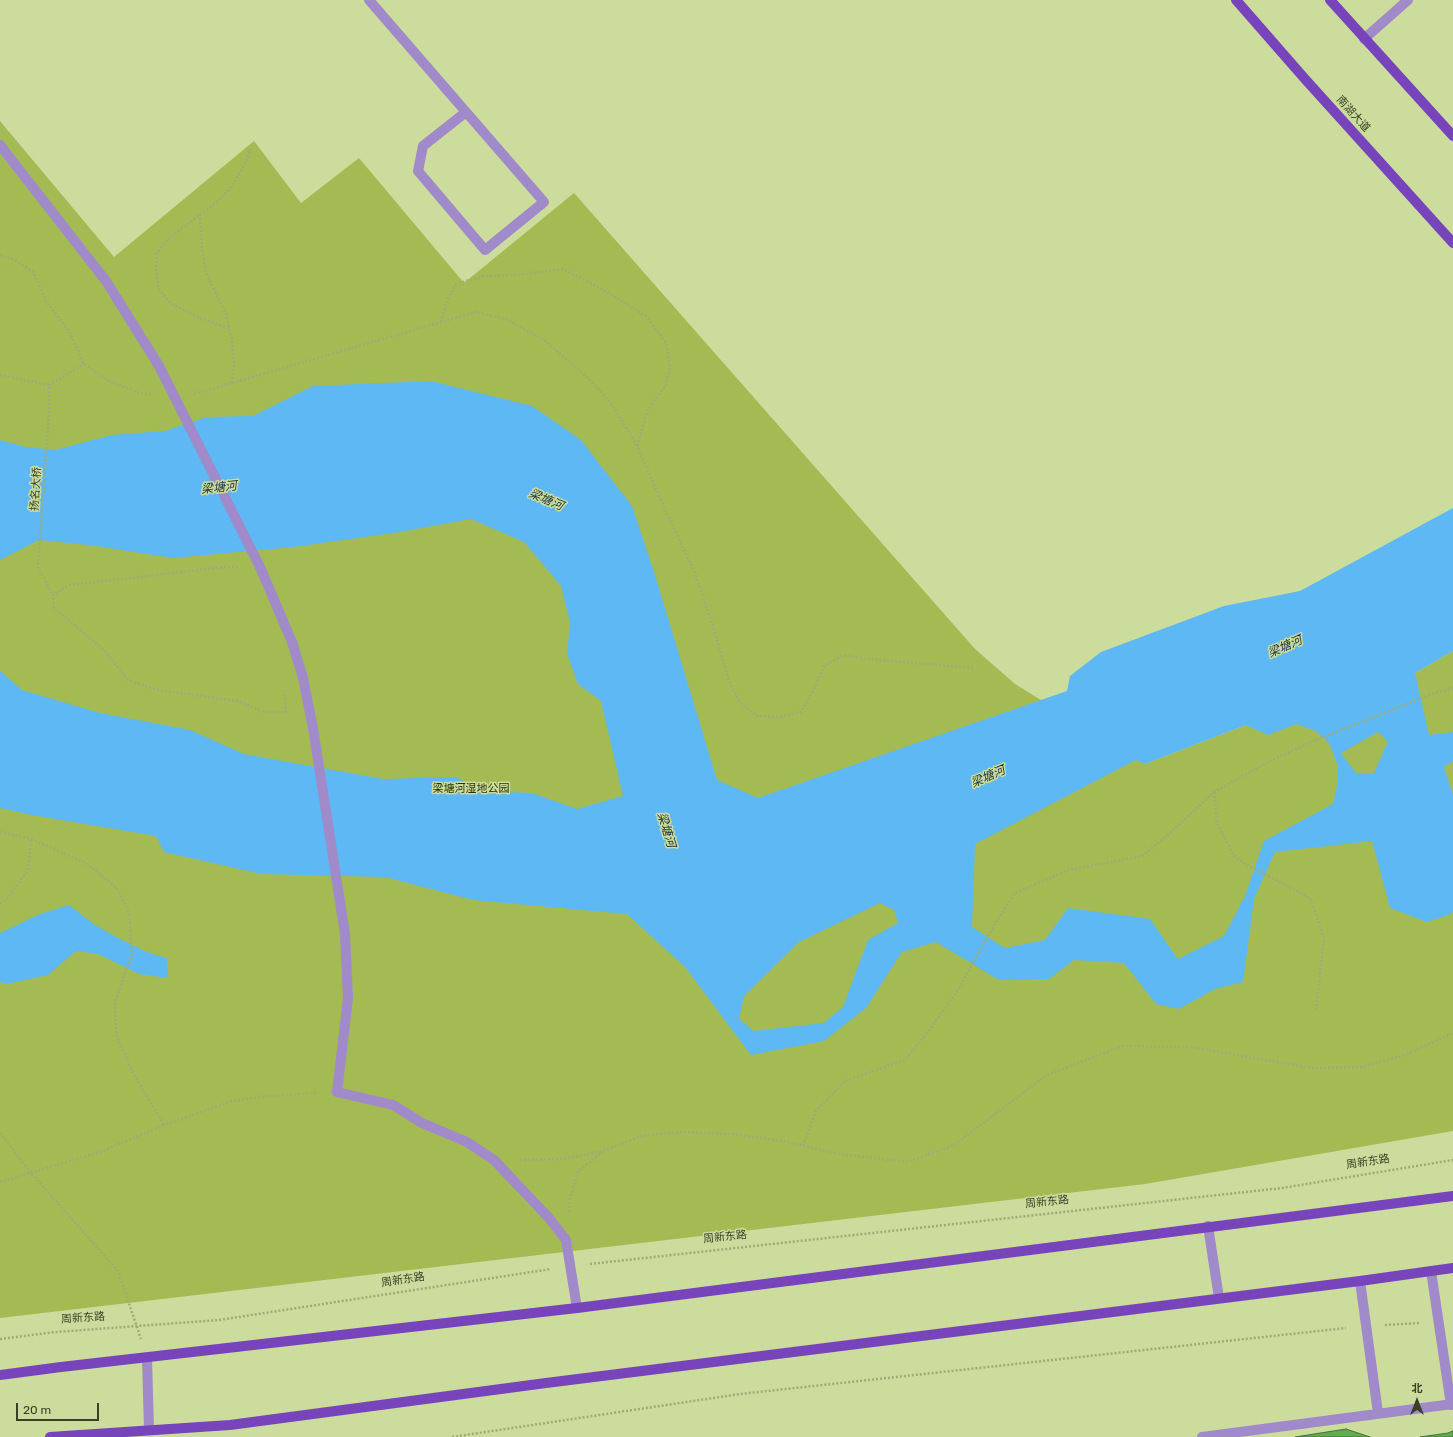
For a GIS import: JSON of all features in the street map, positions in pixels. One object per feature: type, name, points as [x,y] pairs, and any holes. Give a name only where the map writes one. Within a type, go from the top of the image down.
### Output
[{"type":"main road","name":"南湖大道","points":[[1236,0],[1453,243]]},
{"type":"main road","points":[[1330,0],[1453,136]]},
{"type":"main road","points":[[0,1376],[577,1308],[1208,1226],[1453,1196]]},
{"type":"main road","points":[[50,1437],[230,1424],[1453,1268]]},
{"type":"street","points":[[369,0],[544,202],[485,250],[418,171],[423,146],[466,112]]},
{"type":"street","points":[[1364,39],[1408,0]]},
{"type":"street","points":[[0,145],[106,281],[159,366],[260,567],[292,642],[303,678],[313,728],[345,934],[348,998],[337,1092],[393,1106],[422,1123],[467,1142],[494,1160],[549,1218],[566,1240],[577,1308]]},
{"type":"street","points":[[1208,1226],[1219,1298]]},
{"type":"street","points":[[1202,1437],[1452,1404],[1431,1272]]},
{"type":"street","points":[[1360,1281],[1378,1413]]},
{"type":"street","points":[[147,1358],[149,1430]]},
{"type":"path","points":[[229,328],[197,318],[170,303],[159,289],[156,271],[157,253],[168,239],[218,201],[230,188],[242,170],[251,149]]},
{"type":"path","points":[[200,214],[202,250],[206,273],[226,314],[232,339],[234,364],[232,383]]},
{"type":"path","points":[[0,255],[15,260],[33,272],[46,301],[70,333],[84,364],[109,381],[140,393],[156,394]]},
{"type":"path","points":[[440,322],[446,302],[456,284],[484,276],[516,275],[563,269],[613,296],[646,317],[666,343],[670,366],[666,386],[647,411],[637,446]]},
{"type":"path","points":[[187,396],[476,312],[506,319],[544,340],[590,380],[611,403],[637,446],[694,571],[713,626],[728,681],[740,702],[756,716],[780,717],[801,712],[813,691],[824,666],[843,655],[868,659],[974,668]]},
{"type":"path","points":[[0,375],[49,384],[84,364]]},
{"type":"path","name":"扬名大桥","points":[[49,384],[49,412],[38,567],[53,595]]},
{"type":"path","points":[[243,567],[225,567],[69,585],[53,595],[54,608],[103,649],[128,680],[158,690],[238,701],[264,712],[286,712],[284,690]]},
{"type":"path","points":[[803,1146],[816,1110],[845,1081],[905,1060],[956,993],[1014,893],[1069,870],[1142,856],[1169,834],[1214,792],[1268,762],[1313,741],[1432,694],[1453,688]]},
{"type":"path","points":[[1214,792],[1217,823],[1233,855],[1244,863],[1310,898],[1324,938],[1316,1009]]},
{"type":"path","points":[[0,832],[31,839],[86,863],[117,888],[129,913],[132,953],[115,1003],[116,1035],[134,1075],[164,1125]]},
{"type":"path","points":[[0,903],[6,900],[28,870],[31,839]]},
{"type":"path","points":[[494,1160],[563,1159],[603,1151],[641,1136],[681,1132],[732,1134],[783,1141],[839,1154],[908,1162],[954,1145],[1047,1075],[1122,1046],[1190,1047],[1312,1068],[1361,1067],[1405,1055],[1453,1033]]},
{"type":"path","points":[[0,1182],[100,1152],[164,1125],[232,1101],[268,1096],[337,1092]]},
{"type":"path","points":[[0,1133],[31,1173],[118,1272],[147,1358]]},
{"type":"path","points":[[566,1240],[570,1198],[578,1171],[603,1151]]},
{"type":"path","name":"周新东路","points":[[0,1339],[56,1332],[220,1320],[570,1266],[1282,1188],[1453,1160]]},
{"type":"path","points":[[452,1437],[740,1394],[1366,1326],[1438,1322]]},
{"type":"green space","name":"梁塘河湿地公园","points":[[0,121],[114,257],[254,141],[301,203],[359,158],[464,283],[574,193],[975,649],[1015,684],[1145,764],[1246,725],[1415,673],[1453,651],[1453,1131],[1145,1184],[0,1318]]},
{"type":"water","name":"梁塘河","points":[[431,381],[532,406],[581,440],[632,506],[654,572],[717,780],[758,798],[1067,691],[1070,676],[1101,652],[1224,606],[1300,591],[1453,508],[1453,651],[1415,673],[1429,735],[1453,732],[1453,761],[1444,767],[1453,795],[1453,911],[1451,914],[1427,922],[1390,908],[1372,841],[1275,852],[1254,899],[1243,982],[1215,989],[1179,1009],[1156,1004],[1124,963],[1074,960],[1049,979],[999,980],[936,942],[902,952],[866,1008],[824,1041],[751,1055],[685,967],[627,914],[473,900],[385,877],[261,874],[164,852],[156,836],[32,815],[0,808],[0,671],[22,690],[100,713],[190,730],[244,754],[383,779],[456,777],[483,791],[532,793],[577,809],[623,796],[601,701],[578,684],[567,654],[570,623],[561,586],[524,542],[471,519],[400,532],[294,547],[173,558],[89,545],[39,540],[0,560],[0,440],[26,447],[55,450],[112,435],[165,431],[207,417],[253,416],[313,386]],"holes":[[[1296,724],[1316,731],[1329,743],[1338,766],[1338,782],[1333,804],[1264,841],[1245,896],[1224,936],[1178,959],[1150,919],[1068,908],[1045,940],[1005,948],[972,927],[975,844],[1136,760],[1145,764],[1246,725],[1268,735]],[[1378,732],[1388,741],[1374,773],[1356,773],[1341,753]],[[880,903],[894,910],[898,923],[868,940],[843,1007],[824,1023],[754,1031],[739,1019],[744,996],[799,942]]]},
{"type":"water","points":[[69,905],[95,925],[118,938],[149,953],[167,958],[168,978],[139,974],[98,954],[76,951],[48,975],[7,984],[0,982],[0,933],[40,914]]},
{"type":"building","points":[[1346,1429],[1370,1437],[1295,1437]]},
{"type":"building","points":[[1453,1431],[1453,1437],[1420,1437],[1448,1433]]}]
